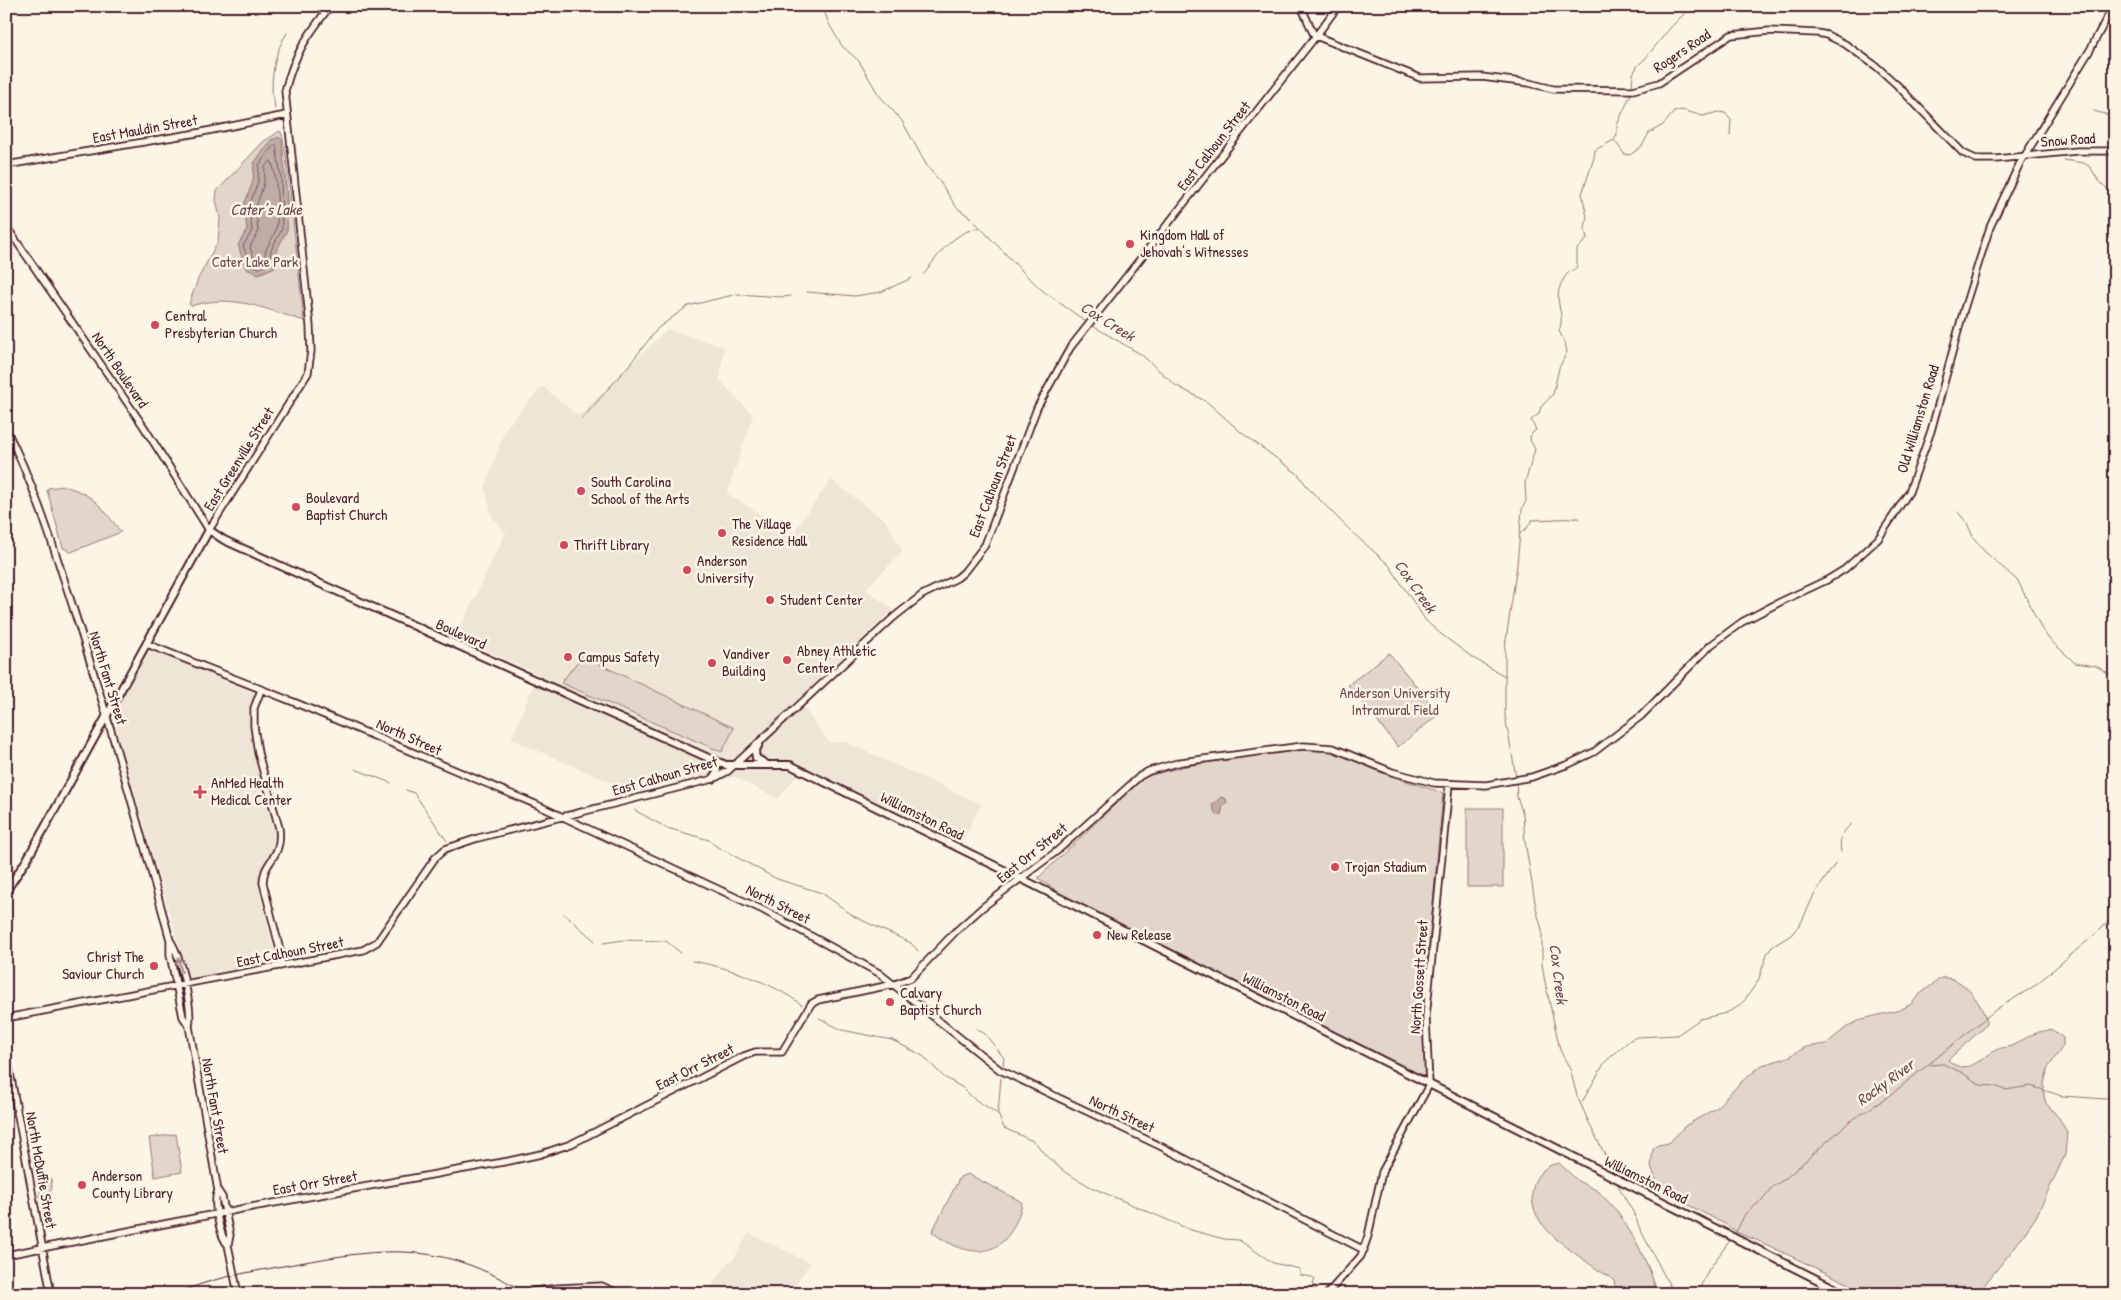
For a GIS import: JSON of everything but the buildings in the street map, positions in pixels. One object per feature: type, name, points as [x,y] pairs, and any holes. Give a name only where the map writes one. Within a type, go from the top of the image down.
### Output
[{"type":"main road","name":"East Greenville Street","points":[[6,891],[30,855],[209,530]]},
{"type":"main road","name":"Boulevard","points":[[209,530],[224,540],[703,756]]},
{"type":"main road","points":[[760,742],[755,752],[756,758],[768,764]]},
{"type":"main road","name":"Williamston Road","points":[[703,756],[726,765],[790,765],[1022,879],[1846,1294]]},
{"type":"main road","points":[[713,779],[717,771],[714,761]]},
{"type":"street","name":"East Greenville Street","points":[[209,530],[308,373],[311,351],[310,317],[286,115],[285,91],[290,72],[305,39],[330,6]]},
{"type":"street","points":[[1301,6],[1316,36]]},
{"type":"street","name":"East Calhoun Street","points":[[6,1018],[356,952],[377,942],[435,858],[445,849],[469,840],[722,776],[894,617],[922,595],[957,578],[964,572],[985,545],[1037,408],[1060,362],[1092,318],[1338,6]]},
{"type":"street","name":"Old Williamston Road","points":[[1449,785],[1504,782],[1532,777],[1569,764],[1594,752],[1641,716],[1711,645],[1752,616],[1827,580],[1845,569],[1878,539],[1909,492],[1930,431],[1960,321],[1990,227],[2024,156],[2090,50],[2113,6]]},
{"type":"street","name":"Rogers Road","points":[[1316,36],[1420,78],[1482,77],[1520,82],[1553,90],[1633,90],[1659,83],[1731,36],[1777,31],[1817,33],[1828,35],[1845,44],[1876,66],[1963,153],[1985,160],[2024,156]]},
{"type":"street","name":"East Mauldin Street","points":[[6,165],[197,133],[286,115]]},
{"type":"street","name":"Snow Road","points":[[2024,156],[2077,151],[2115,151]]},
{"type":"street","name":"North Boulevard","points":[[6,226],[144,427],[209,530]]},
{"type":"street","name":"North Fant Street","points":[[6,429],[38,500],[106,715],[170,940],[177,952],[190,1014],[189,1026],[218,1191],[222,1196],[230,1235],[228,1245],[238,1294]]},
{"type":"street","name":"North Street","points":[[147,644],[565,816],[790,924],[879,973],[895,984],[1000,1070],[1160,1146],[1364,1250]]},
{"type":"street","points":[[261,690],[254,708],[254,726],[258,753],[281,840],[278,852],[263,872],[263,882],[280,950],[281,966]]},
{"type":"street","name":"East Orr Street","points":[[6,1256],[225,1212],[541,1154],[584,1138],[744,1056],[754,1052],[782,1052],[812,1004],[818,1000],[895,984],[906,981],[916,975],[955,932],[983,907],[1057,851],[1140,776],[1164,766],[1181,762],[1303,746],[1320,746],[1350,754],[1415,779],[1449,785]]},
{"type":"street","name":"North Gossett Street","points":[[1430,1084],[1426,1017],[1449,785]]},
{"type":"street","name":"North Fant Street","points":[[170,940],[170,955],[183,1017],[189,1026]]},
{"type":"street","name":"North McDuffie Street","points":[[6,1051],[51,1294]]},
{"type":"street","points":[[1327,1294],[1355,1264],[1364,1250],[1382,1172],[1430,1084]]},
{"type":"street","name":"North Fant Street","points":[[218,1191],[215,1199],[222,1237],[228,1245]]},
{"type":"street","points":[[513,1294],[558,1288],[602,1286],[620,1294]]},
{"type":"shaded area","name":"Anderson University","points":[[667,329],[724,347],[720,380],[753,415],[727,493],[792,534],[831,480],[885,520],[903,551],[866,589],[893,610],[798,700],[829,742],[846,742],[981,804],[961,845],[804,767],[778,799],[735,777],[660,784],[614,784],[511,739],[538,674],[456,637],[506,532],[492,518],[485,488],[505,429],[542,386],[579,416]]},
{"type":"shaded area","name":"AnMed Health Medical Center","points":[[150,650],[255,693],[249,708],[250,726],[276,840],[275,848],[263,864],[258,886],[277,963],[187,980],[181,953],[113,719],[114,712],[147,652]]},
{"type":"shaded area","points":[[749,1233],[810,1263],[789,1294],[706,1294],[729,1261],[733,1260]]},
{"type":"green space","name":"Cater Lake Park","points":[[280,131],[286,156],[304,321],[248,304],[234,302],[206,302],[191,306],[189,304],[198,279],[218,241],[220,218],[216,200],[217,191],[263,142]]},
{"type":"green space","points":[[63,486],[83,493],[97,503],[121,532],[71,552],[63,548],[47,490],[48,488]]},
{"type":"green space","name":"Anderson University Intramural Field","points":[[1389,653],[1439,714],[1398,747],[1348,685]]},
{"type":"green space","points":[[582,656],[734,728],[722,752],[561,683]]},
{"type":"green space","points":[[1325,748],[1385,774],[1443,793],[1423,1013],[1429,1085],[1081,908],[1038,878],[1144,777],[1186,766],[1286,750]]},
{"type":"green space","points":[[1467,808],[1503,808],[1503,887],[1467,887]]},
{"type":"green space","points":[[1941,978],[1949,978],[1956,981],[1970,991],[1980,1005],[1986,1019],[1986,1024],[1983,1028],[1948,1060],[1954,1065],[1961,1067],[1973,1064],[1998,1049],[2011,1046],[2044,1031],[2057,1033],[2063,1038],[2063,1046],[2048,1068],[2044,1084],[2044,1097],[2046,1103],[2059,1118],[2067,1132],[2065,1155],[2036,1217],[2015,1247],[1977,1294],[1870,1294],[1738,1233],[1725,1224],[1659,1189],[1651,1166],[1653,1149],[1658,1145],[1669,1143],[1685,1126],[1716,1108],[1740,1083],[1762,1065],[1786,1058],[1806,1047],[1826,1044],[1847,1027],[1862,1019],[1900,1010],[1911,1004],[1920,994]]},
{"type":"green space","points":[[176,1134],[182,1172],[155,1177],[149,1138]]},
{"type":"green space","points":[[1559,1163],[1578,1181],[1598,1191],[1618,1212],[1637,1243],[1656,1289],[1660,1294],[1617,1294],[1614,1281],[1609,1276],[1570,1250],[1543,1225],[1533,1205],[1532,1194],[1535,1181],[1545,1169]]},
{"type":"green space","points":[[968,1174],[1022,1202],[1016,1222],[1005,1239],[996,1246],[986,1250],[965,1249],[932,1232],[960,1177]]},
{"type":"green space","points":[[51,1178],[51,1191],[39,1197],[43,1179]]},
{"type":"water","name":"Cater’s Lake","points":[[279,137],[282,140],[288,210],[287,230],[276,252],[275,267],[259,274],[246,269],[238,245],[247,230],[244,205],[253,181],[254,163],[271,140]]},
{"type":"water","points":[[1221,797],[1226,799],[1227,803],[1223,806],[1221,815],[1216,815],[1212,805]]},
{"type":"waterway","points":[[307,10],[310,6]]},
{"type":"waterway","name":"Cox Creek","points":[[822,6],[830,26],[842,46],[859,61],[878,94],[902,121],[927,166],[957,208],[970,217],[1043,291],[1088,323]]},
{"type":"waterway","points":[[1632,87],[1633,74],[1638,65],[1692,6]]},
{"type":"waterway","points":[[275,109],[272,90],[274,67],[277,53],[287,33]]},
{"type":"waterway","points":[[1516,777],[1505,716],[1505,647],[1517,565],[1522,509],[1526,501],[1525,483],[1535,449],[1530,440],[1531,434],[1536,430],[1531,420],[1539,414],[1541,407],[1553,394],[1559,368],[1567,352],[1559,331],[1561,317],[1558,292],[1566,275],[1577,267],[1577,249],[1587,239],[1585,229],[1587,217],[1582,194],[1595,150],[1614,140],[1617,134],[1617,125],[1631,94]]},
{"type":"waterway","points":[[1615,141],[1624,154],[1630,155],[1642,146],[1649,133],[1663,125],[1674,112],[1682,110],[1703,116],[1718,112],[1725,113],[1731,120],[1730,136]]},
{"type":"waterway","points":[[2094,111],[2115,117]]},
{"type":"waterway","points":[[2064,160],[2084,163],[2090,167],[2099,181],[2115,196]]},
{"type":"waterway","points":[[924,274],[954,239],[970,230],[979,228]]},
{"type":"waterway","points":[[807,292],[855,296],[881,292],[912,278]]},
{"type":"waterway","points":[[582,419],[630,364],[658,328],[688,306],[737,294],[791,296]]},
{"type":"waterway","name":"Cox Creek","points":[[1091,325],[1142,355],[1175,385],[1207,402],[1242,433],[1298,474],[1309,489],[1353,533],[1389,565],[1426,621],[1473,658],[1505,676]]},
{"type":"waterway","points":[[1958,512],[1984,551],[2018,581],[2041,628],[2049,639],[2075,663],[2096,666],[2115,677]]},
{"type":"waterway","points":[[1519,534],[1527,528],[1532,520],[1579,518]]},
{"type":"waterway","points":[[355,769],[391,783]]},
{"type":"waterway","name":"Cox Creek","points":[[1516,781],[1517,797],[1523,814],[1525,841],[1536,908],[1542,930],[1544,977],[1560,1050],[1570,1069],[1577,1096],[1615,1175]]},
{"type":"waterway","points":[[406,790],[414,793],[447,841]]},
{"type":"waterway","points":[[634,810],[667,828],[709,840],[716,846],[777,879],[822,893],[855,917],[911,943],[918,951]]},
{"type":"waterway","points":[[1841,852],[1841,837],[1851,824]]},
{"type":"waterway","points":[[1582,1102],[1605,1062],[1630,1040],[1637,1037],[1677,1035],[1700,1019],[1726,1013],[1744,1001],[1758,981],[1767,954],[1772,947],[1791,935],[1801,923],[1814,895],[1835,864]]},
{"type":"waterway","points":[[564,914],[595,941]]},
{"type":"waterway","name":"Rocky River","points":[[1734,1236],[1745,1214],[1762,1200],[1772,1187],[1785,1179],[1849,1122],[1888,1097],[1998,1008],[2033,987],[2115,915]]},
{"type":"waterway","points":[[603,943],[624,940],[666,941],[681,953]]},
{"type":"waterway","points":[[692,961],[720,967],[750,977],[778,990],[802,1005]]},
{"type":"waterway","points":[[819,1018],[842,1030],[892,1040],[923,1056],[944,1077],[963,1088],[973,1098],[998,1114],[1004,1128],[1035,1142],[1046,1156],[1066,1173],[1093,1188],[1191,1230],[1224,1239],[1239,1240],[1273,1263],[1300,1269],[1300,1275],[1312,1277],[1315,1280],[1313,1283],[1318,1294]]},
{"type":"waterway","points":[[976,1028],[985,1034],[1004,1058],[1003,1065]]},
{"type":"waterway","points":[[1930,1065],[1943,1064],[1963,1073],[1980,1085],[1995,1086],[2005,1090],[2031,1086],[2062,1096],[2115,1098]]},
{"type":"waterway","points":[[998,1113],[1001,1078]]},
{"type":"waterway","name":"Cox Creek","points":[[1617,1181],[1674,1294]]},
{"type":"waterway","name":"Rocky River","points":[[1697,1294],[1709,1269],[1731,1239]]},
{"type":"railway","points":[[176,1294],[215,1280],[242,1274],[318,1260],[380,1252],[408,1252],[437,1256],[465,1263],[495,1276],[528,1294]]},
{"type":"place","name":"Kingdom Hall of Jehovah’s Witnesses","points":[[1130,244]]},
{"type":"place","name":"Central Presbyterian Church","points":[[155,325]]},
{"type":"place","name":"South Carolina School of the Arts","points":[[581,491]]},
{"type":"place","name":"Boulevard Baptist Church","points":[[296,507]]},
{"type":"place","name":"The Village Residence Hall","points":[[722,533]]},
{"type":"place","name":"Thrift Library","points":[[564,545]]},
{"type":"place","name":"Anderson University","points":[[687,570]]},
{"type":"place","name":"Student Center","points":[[770,600]]},
{"type":"place","name":"Campus Safety","points":[[568,657]]},
{"type":"place","name":"Abney Athletic Center","points":[[787,660]]},
{"type":"place","name":"Vandiver Building","points":[[712,663]]},
{"type":"place","name":"AnMed Health Medical Center","points":[[200,792]]},
{"type":"place","name":"Trojan Stadium","points":[[1335,867]]},
{"type":"place","name":"New Release","points":[[1097,935]]},
{"type":"place","name":"Christ The Saviour Church","points":[[154,966]]},
{"type":"place","name":"Calvary Baptist Church","points":[[890,1002]]},
{"type":"place","name":"Anderson County Library","points":[[82,1185]]}]
